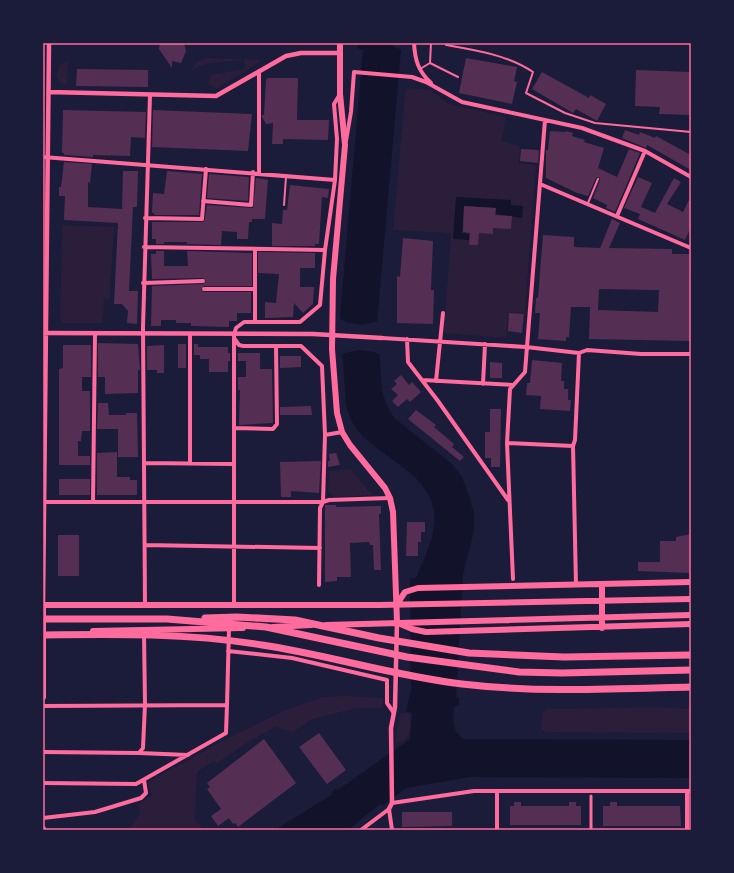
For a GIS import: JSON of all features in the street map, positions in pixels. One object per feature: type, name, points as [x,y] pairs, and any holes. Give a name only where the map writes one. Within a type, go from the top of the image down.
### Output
[{"type":"highway","points":[[43,619],[167,619],[237,617],[295,620],[379,638],[469,653],[564,657],[691,655]]},
{"type":"highway","points":[[167,619],[266,627],[407,658],[519,672],[562,673],[691,670]]},
{"type":"highway","points":[[43,633],[167,635],[214,638],[264,645],[413,676],[461,684],[530,690],[691,687]]},
{"type":"main road","points":[[340,43],[340,94],[346,146],[333,279],[337,413],[342,432],[350,445],[385,488],[390,498],[393,512],[397,622]]},
{"type":"main road","points":[[397,604],[405,592],[411,589],[691,582]]},
{"type":"main road","points":[[602,585],[602,628]]},
{"type":"main road","points":[[43,697],[43,605],[411,604],[691,599]]},
{"type":"main road","points":[[43,633],[691,615]]},
{"type":"main road","points":[[397,622],[412,629],[426,632],[602,628],[691,624]]},
{"type":"street","points":[[43,605],[44,333],[49,43]]},
{"type":"street","points":[[414,43],[416,63],[419,69],[439,90]]},
{"type":"street","points":[[43,49],[49,50]]},
{"type":"street","points":[[49,92],[216,96],[280,59],[293,54],[340,53]]},
{"type":"street","points":[[259,71],[259,173]]},
{"type":"street","points":[[346,146],[351,112],[353,74],[355,71],[412,77],[426,82],[462,102],[582,128],[644,151],[691,177]]},
{"type":"street","points":[[234,604],[234,337],[236,328],[244,322],[300,322],[320,304],[334,180],[337,139],[334,104],[340,94]]},
{"type":"street","points":[[145,605],[144,247],[150,95]]},
{"type":"street","points":[[43,98],[49,98]]},
{"type":"street","points":[[513,579],[508,500],[507,443],[510,389],[525,372],[545,120]]},
{"type":"street","points":[[617,216],[644,151]]},
{"type":"street","points":[[46,157],[206,170],[253,172],[334,180]]},
{"type":"street","points":[[145,218],[202,219],[206,170]]},
{"type":"street","points":[[203,201],[251,205],[253,172]]},
{"type":"street","points":[[540,184],[588,203],[691,248]]},
{"type":"street","points":[[144,247],[325,250]]},
{"type":"street","points":[[255,249],[255,322]]},
{"type":"street","points":[[144,283],[203,281]]},
{"type":"street","points":[[204,289],[255,289]]},
{"type":"street","points":[[436,381],[442,313]]},
{"type":"street","points":[[44,333],[190,334],[234,337],[335,335],[485,344],[579,352],[587,350],[641,354],[691,354]]},
{"type":"street","points":[[93,502],[95,334]]},
{"type":"street","points":[[190,334],[190,463]]},
{"type":"street","points":[[234,337],[238,344],[243,346],[301,346],[322,366],[325,435],[323,502],[320,508],[319,585]]},
{"type":"street","points":[[407,339],[408,362],[508,500]]},
{"type":"street","points":[[483,384],[485,344]]},
{"type":"street","points":[[234,428],[273,429],[278,424],[276,346]]},
{"type":"street","points":[[576,585],[573,446],[575,440],[579,352]]},
{"type":"street","points":[[422,380],[513,385]]},
{"type":"street","points":[[325,435],[342,432]]},
{"type":"street","points":[[507,443],[573,446]]},
{"type":"street","points":[[144,463],[234,464]]},
{"type":"street","points":[[44,502],[323,502],[330,500],[390,498]]},
{"type":"street","points":[[145,545],[320,548]]},
{"type":"street","points":[[392,830],[389,809],[392,801],[391,746],[394,713],[397,622]]},
{"type":"street","points":[[43,783],[136,784],[226,733],[229,628]]},
{"type":"street","points":[[139,753],[143,748],[145,704],[144,630]]},
{"type":"street","points":[[228,652],[292,658],[387,680],[387,703],[394,713]]},
{"type":"street","points":[[43,706],[145,704],[227,705]]},
{"type":"street","points":[[143,748],[147,753]]},
{"type":"street","points":[[43,752],[188,755]]},
{"type":"street","points":[[43,818],[95,812],[141,798],[146,793],[144,780]]},
{"type":"street","points":[[392,801],[474,791],[689,791],[687,830]]},
{"type":"street","points":[[497,791],[497,830]]},
{"type":"street","points":[[591,796],[591,830]]},
{"type":"street","points":[[361,830],[389,809]]},
{"type":"lane","points":[[430,62],[431,43]]},
{"type":"lane","points":[[446,45],[471,49],[520,64],[533,72],[526,94],[565,113],[595,123],[691,132]]},
{"type":"lane","points":[[419,69],[430,62]]},
{"type":"lane","points":[[430,62],[458,77]]},
{"type":"lane","points":[[284,205],[286,176]]},
{"type":"lane","points":[[588,203],[598,180]]},
{"type":"shaded area","points":[[358,43],[394,43],[393,46],[401,50],[377,323],[382,391],[387,406],[394,418],[452,464],[462,477],[474,514],[474,531],[463,574],[456,697],[459,698],[459,705],[454,706],[453,720],[455,729],[464,739],[691,740],[691,778],[470,777],[406,788],[383,805],[380,804],[348,830],[275,830],[333,794],[332,792],[335,789],[338,790],[410,739],[412,713],[406,711],[411,690],[410,579],[417,576],[429,545],[434,526],[434,508],[428,493],[406,470],[365,438],[354,425],[346,405],[340,317],[363,50],[357,48]]},
{"type":"shaded area","points":[[207,58],[242,59],[201,65],[192,70],[197,62]]},
{"type":"shaded area","points":[[244,59],[261,61],[218,88],[214,88],[208,83],[210,75],[245,69]]},
{"type":"shaded area","points":[[68,61],[67,86],[59,82],[56,75],[60,65]]},
{"type":"shaded area","points":[[408,88],[430,90],[449,104],[506,117],[502,141],[520,146],[519,163],[536,165],[525,313],[509,312],[506,338],[444,333],[451,233],[393,230],[405,93]]},
{"type":"shaded area","points":[[456,197],[511,200],[511,205],[523,206],[522,218],[496,214],[496,208],[464,206],[462,233],[469,234],[469,240],[453,239]]},
{"type":"shaded area","points":[[62,225],[114,227],[110,298],[104,299],[103,323],[63,323],[60,319]]},
{"type":"shaded area","points":[[351,469],[372,495],[334,497],[328,492],[329,471]]},
{"type":"shaded area","points":[[345,696],[383,698],[383,708],[356,708],[310,720],[293,732],[275,727],[251,740],[217,763],[213,761],[197,772],[195,819],[203,830],[129,830],[140,814],[138,805],[152,795],[148,782],[230,737],[288,709],[323,697]]},
{"type":"shaded area","points":[[658,707],[691,709],[691,733],[546,732],[541,729],[542,713],[548,709]]},
{"type":"shaded area","points":[[401,713],[410,713],[410,728],[408,736],[401,742],[396,743],[396,733]]},
{"type":"pier","points":[[339,318],[346,322],[361,325],[379,321],[381,356],[375,352],[359,350],[341,354]]},
{"type":"building","points":[[160,43],[184,43],[186,51],[181,63],[172,61],[172,68],[159,49]]},
{"type":"building","points":[[466,58],[517,67],[514,81],[517,82],[512,104],[459,93]]},
{"type":"building","points":[[77,69],[148,70],[148,87],[76,86]]},
{"type":"building","points":[[636,70],[691,72],[691,115],[659,114],[660,107],[635,106]]},
{"type":"building","points":[[542,72],[589,98],[590,95],[606,104],[597,121],[576,109],[573,113],[532,89]]},
{"type":"building","points":[[268,78],[298,78],[297,120],[329,120],[328,140],[283,139],[283,144],[272,144],[273,123],[266,124],[262,117],[262,115],[264,115],[266,80]]},
{"type":"building","points":[[63,110],[146,112],[145,138],[131,137],[130,156],[93,155],[93,157],[64,155],[64,153],[62,153]]},
{"type":"building","points":[[153,110],[252,114],[248,151],[152,147]]},
{"type":"building","points":[[625,130],[639,135],[640,132],[655,138],[656,136],[691,155],[691,170],[647,145],[646,148],[622,138]]},
{"type":"building","points":[[550,131],[566,131],[573,133],[572,136],[585,140],[584,142],[604,148],[598,168],[617,177],[629,149],[640,153],[615,212],[606,208],[607,205],[593,198],[600,180],[599,177],[596,178],[588,196],[577,193],[546,178],[546,150],[548,150]]},
{"type":"building","points":[[521,149],[539,150],[538,163],[520,161]]},
{"type":"building","points":[[64,162],[92,164],[90,183],[88,182],[88,207],[122,209],[123,171],[138,171],[137,207],[133,207],[129,291],[138,291],[137,324],[127,323],[128,311],[122,304],[114,304],[118,223],[64,220],[65,196],[59,196],[59,187],[61,187]]},
{"type":"building","points":[[167,171],[202,174],[199,215],[155,215],[152,212],[153,193],[164,194]]},
{"type":"building","points":[[209,174],[249,177],[248,201],[207,198]]},
{"type":"building","points":[[638,177],[652,183],[641,207],[655,213],[674,178],[681,182],[667,204],[683,212],[691,196],[691,227],[685,240],[638,219],[640,214],[624,208]]},
{"type":"building","points":[[256,178],[268,180],[265,219],[252,219],[252,222],[249,222],[248,239],[237,239],[237,232],[222,231],[221,245],[187,244],[187,242],[164,242],[164,244],[156,244],[156,239],[152,239],[152,222],[203,222],[205,219],[207,205],[253,208]]},
{"type":"building","points":[[290,185],[329,189],[328,198],[322,197],[319,244],[315,244],[315,246],[272,246],[272,223],[282,224],[283,210],[287,210]]},
{"type":"building","points":[[464,206],[496,208],[495,215],[512,216],[511,229],[493,228],[493,234],[479,233],[478,245],[469,245],[470,233],[463,232]]},
{"type":"building","points":[[612,219],[620,223],[609,248],[672,249],[672,254],[689,254],[691,341],[589,339],[590,307],[571,307],[569,337],[566,337],[566,341],[538,339],[540,313],[535,313],[536,298],[538,298],[543,235],[574,237],[574,247],[600,248]],"holes":[[[599,289],[659,290],[658,312],[598,310]]]},
{"type":"building","points":[[403,238],[433,241],[431,290],[434,290],[433,324],[397,323],[397,276],[400,277]]},
{"type":"building","points":[[156,251],[164,251],[164,266],[188,266],[187,251],[252,253],[252,286],[204,286],[201,289],[204,292],[251,292],[251,313],[237,313],[237,321],[229,321],[229,327],[191,326],[191,323],[176,323],[176,320],[161,320],[161,326],[151,326],[152,286],[203,284],[206,281],[203,278],[152,279],[151,254],[156,254]]},
{"type":"building","points":[[258,252],[315,253],[315,268],[300,268],[300,287],[314,287],[313,304],[303,313],[294,303],[293,317],[265,318],[265,302],[276,303],[279,274],[258,273]]},
{"type":"building","points":[[509,313],[524,314],[522,333],[508,331]]},
{"type":"building","points":[[98,343],[138,344],[140,370],[138,370],[138,393],[105,394],[105,377],[98,377]]},
{"type":"building","points":[[178,344],[186,344],[186,368],[178,368]]},
{"type":"building","points":[[194,344],[198,344],[198,347],[228,347],[230,361],[228,361],[228,372],[209,372],[209,359],[200,359],[200,355],[194,355]]},
{"type":"building","points":[[63,345],[91,345],[91,377],[82,377],[82,391],[90,391],[90,431],[82,431],[81,441],[78,441],[78,456],[90,456],[90,465],[59,465],[59,369],[63,368]]},
{"type":"building","points":[[164,345],[164,373],[157,373],[157,370],[147,370],[147,346]]},
{"type":"building","points":[[238,353],[260,353],[260,369],[272,369],[273,423],[239,425],[240,390],[238,390],[238,377],[246,377],[246,361],[238,361]]},
{"type":"building","points":[[280,356],[301,356],[301,367],[280,368]]},
{"type":"building","points":[[532,360],[562,363],[561,381],[564,381],[564,389],[568,389],[568,400],[571,400],[570,411],[540,409],[541,396],[526,395],[527,383],[530,383]]},
{"type":"building","points":[[490,362],[502,363],[502,378],[490,378]]},
{"type":"building","points":[[401,375],[409,385],[412,382],[421,392],[410,402],[407,399],[398,407],[392,401],[398,395],[391,389],[397,384],[394,381]]},
{"type":"building","points":[[98,403],[108,403],[109,415],[126,415],[126,413],[137,413],[138,457],[118,457],[118,429],[97,429]]},
{"type":"building","points":[[311,406],[312,415],[280,415],[280,407]]},
{"type":"building","points":[[490,409],[501,409],[500,467],[491,467],[491,458],[485,458],[485,432],[490,432]]},
{"type":"building","points":[[416,410],[436,425],[434,427],[454,444],[452,447],[464,457],[460,461],[408,419]]},
{"type":"building","points":[[117,452],[117,477],[130,477],[130,480],[137,480],[137,495],[97,495],[97,453]]},
{"type":"building","points":[[336,453],[340,465],[328,467],[328,461],[330,461],[329,454]]},
{"type":"building","points":[[321,461],[319,493],[291,491],[291,497],[281,497],[280,462]]},
{"type":"building","points":[[59,479],[90,479],[90,495],[59,495]]},
{"type":"building","points":[[325,505],[336,505],[336,507],[381,506],[381,514],[379,514],[381,570],[374,570],[373,545],[370,545],[369,542],[350,543],[351,577],[337,577],[337,581],[325,582]]},
{"type":"building","points":[[407,522],[425,522],[425,532],[421,532],[421,542],[418,542],[418,556],[406,556]]},
{"type":"building","points":[[691,534],[691,573],[638,571],[638,562],[660,562],[660,541],[676,541],[676,537]]},
{"type":"building","points":[[58,535],[79,535],[79,576],[58,576]]},
{"type":"building","points":[[319,733],[346,770],[327,784],[299,747]]},
{"type":"building","points":[[264,739],[296,783],[238,827],[235,823],[233,824],[229,818],[218,826],[211,816],[221,809],[207,789],[210,787],[207,783]]},
{"type":"building","points":[[514,802],[521,802],[521,806],[569,806],[569,802],[576,802],[576,806],[581,806],[581,825],[510,825],[510,806],[514,806]]},
{"type":"building","points":[[610,802],[617,802],[617,806],[680,806],[681,826],[603,826],[603,806],[610,806]]},
{"type":"building","points":[[402,812],[452,812],[452,826],[402,827]]}]
